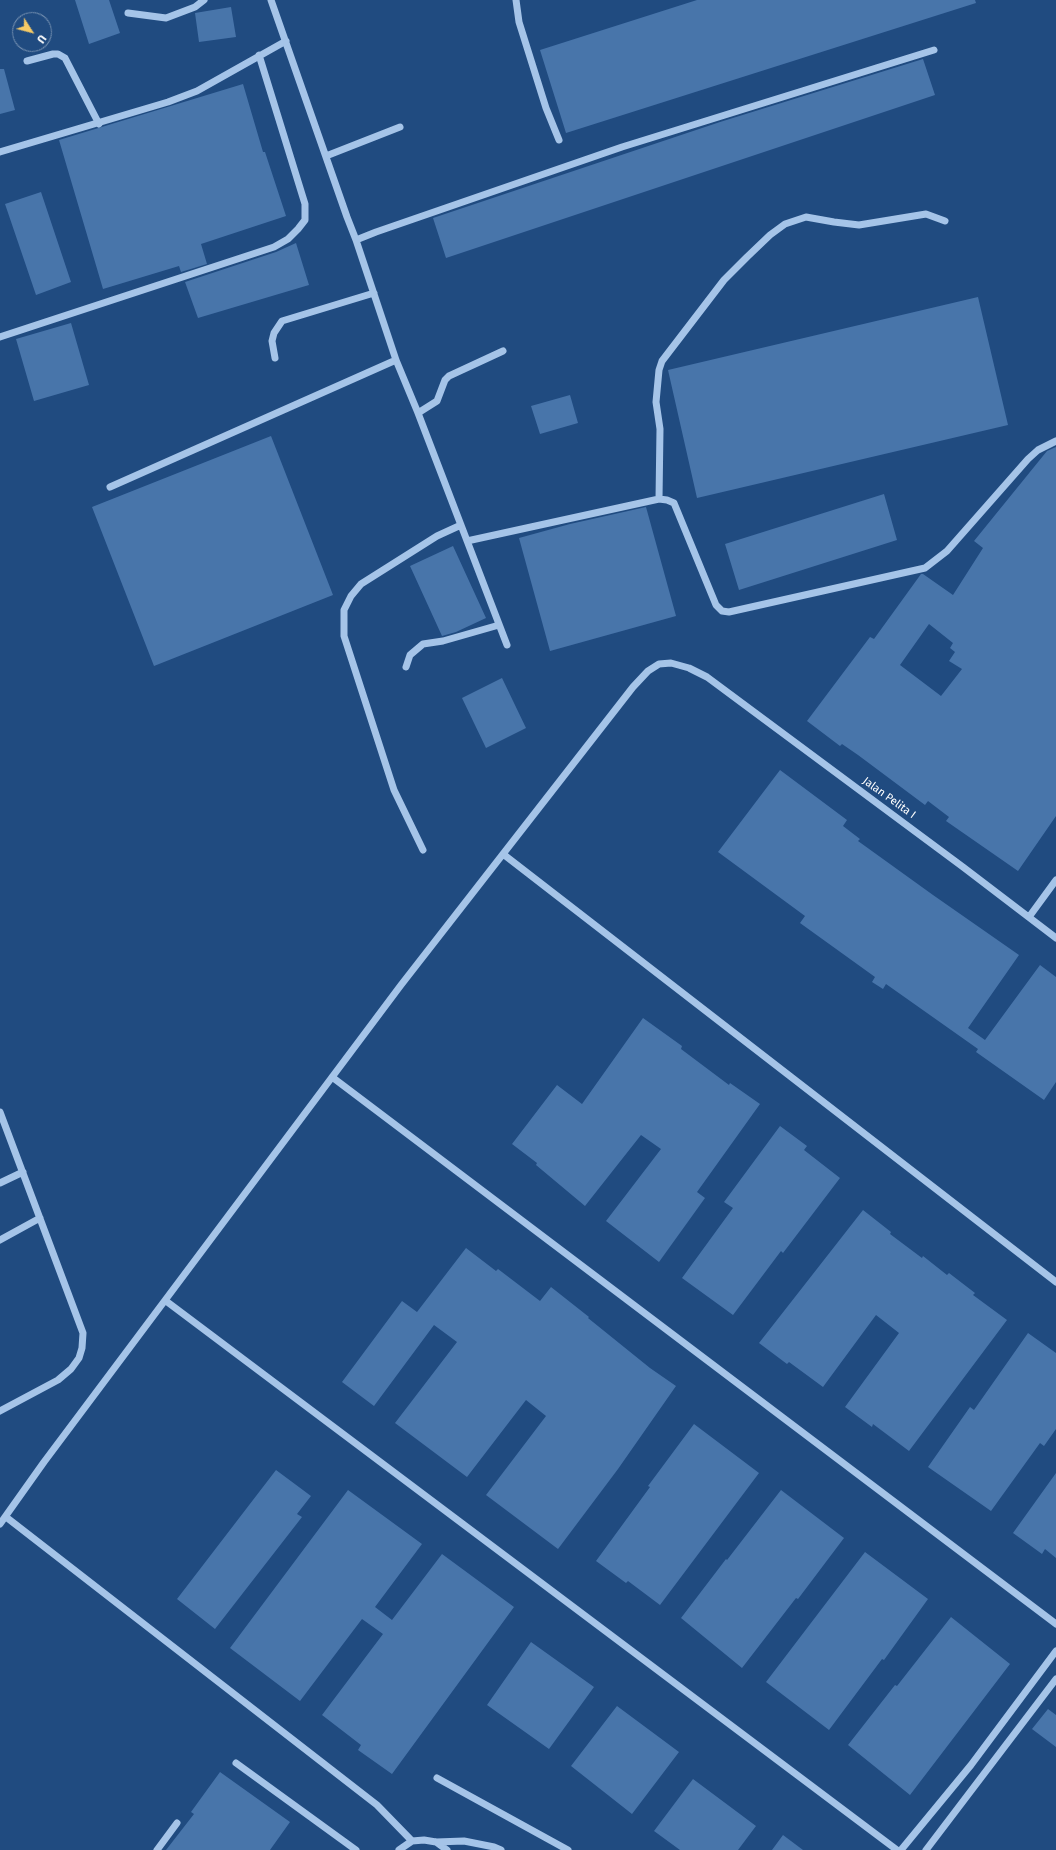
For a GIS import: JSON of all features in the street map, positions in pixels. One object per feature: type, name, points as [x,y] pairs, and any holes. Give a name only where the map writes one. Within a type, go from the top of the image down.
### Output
[{"type":"street","points":[[128,13],[166,18],[195,6],[204,0]]},
{"type":"street","points":[[271,0],[356,240],[396,360],[418,413],[507,645]]},
{"type":"street","points":[[516,0],[519,22],[546,108],[559,140]]},
{"type":"street","points":[[0,152],[99,124],[197,91],[286,41]]},
{"type":"street","points":[[356,240],[383,229],[622,147],[934,50]]},
{"type":"street","points":[[27,61],[54,54],[58,54],[65,58],[99,124]]},
{"type":"street","points":[[0,337],[274,247],[288,240],[305,220],[305,204],[260,55]]},
{"type":"street","points":[[326,156],[400,127]]},
{"type":"street","points":[[659,499],[660,429],[656,402],[658,370],[662,361],[724,280],[747,257],[770,235],[785,224],[806,217],[834,222],[859,224],[926,214],[945,221]]},
{"type":"street","points":[[275,358],[272,341],[274,333],[282,321],[374,292]]},
{"type":"street","points":[[418,413],[429,408],[437,401],[445,380],[449,376],[503,351]]},
{"type":"street","points":[[110,487],[396,360]]},
{"type":"street","points":[[467,541],[659,499],[667,500],[674,503],[716,605],[722,611],[729,612],[926,568],[947,551],[1028,459],[1038,450],[1056,441]]},
{"type":"street","points":[[423,850],[394,790],[389,776],[344,636],[344,610],[351,596],[361,584],[437,536],[461,525]]},
{"type":"street","points":[[406,667],[410,655],[423,644],[442,641],[500,625]]},
{"type":"street","name":"Jalan Pelita I","points":[[0,1524],[44,1462],[332,1077],[633,687],[648,671],[659,664],[671,663],[689,668],[707,677],[1056,938]]},
{"type":"street","points":[[503,854],[1056,1282]]},
{"type":"street","points":[[1029,917],[1056,880]]},
{"type":"street","points":[[332,1077],[1056,1624]]},
{"type":"street","points":[[0,1112],[83,1333],[82,1348],[71,1369],[58,1380],[0,1411]]},
{"type":"street","points":[[0,1183],[23,1172]]},
{"type":"street","points":[[0,1240],[40,1218]]},
{"type":"street","points":[[166,1300],[897,1850]]},
{"type":"street","points":[[6,1517],[377,1805],[412,1841]]},
{"type":"street","points":[[901,1850],[971,1765],[1056,1651]]},
{"type":"street","points":[[926,1850],[1056,1679]]},
{"type":"street","points":[[236,1763],[356,1850]]},
{"type":"street","points":[[437,1778],[568,1850]]},
{"type":"street","points":[[158,1850],[177,1823]]},
{"type":"street","points":[[399,1850],[412,1841],[424,1840],[436,1842],[464,1841],[494,1847],[501,1850]]},
{"type":"street","points":[[436,1842],[447,1850]]},
{"type":"building","points":[[75,0],[109,0],[120,33],[89,44]]},
{"type":"building","points":[[697,0],[975,0],[976,3],[566,133],[540,50]]},
{"type":"building","points":[[231,7],[236,37],[199,42],[195,13]]},
{"type":"building","points":[[923,59],[935,95],[446,258],[433,218],[720,122]]},
{"type":"building","points":[[0,69],[4,69],[15,110],[0,114]]},
{"type":"building","points":[[243,84],[263,152],[265,152],[286,216],[201,244],[207,264],[181,272],[179,266],[103,289],[59,140]]},
{"type":"building","points":[[41,192],[71,282],[36,295],[5,204]]},
{"type":"building","points":[[296,243],[309,285],[198,318],[185,282],[276,252]]},
{"type":"building","points":[[978,297],[1008,425],[697,498],[668,370]]},
{"type":"building","points":[[71,323],[89,385],[34,401],[16,339]]},
{"type":"building","points":[[570,395],[578,423],[540,434],[531,406]]},
{"type":"building","points":[[271,436],[333,595],[154,666],[92,507]]},
{"type":"building","points":[[1056,447],[1056,816],[1018,871],[946,821],[949,817],[928,801],[925,805],[858,755],[842,744],[840,746],[807,721],[870,637],[874,639],[921,574],[953,595],[983,548],[974,541],[1047,451]],"holes":[[[929,624],[953,643],[950,648],[955,652],[949,661],[962,669],[941,696],[900,665]]]},
{"type":"building","points":[[884,494],[897,540],[739,590],[725,544]]},
{"type":"building","points":[[646,507],[676,616],[550,651],[519,538],[570,524]]},
{"type":"building","points":[[453,546],[486,618],[456,632],[442,636],[410,566]]},
{"type":"building","points":[[502,678],[526,728],[486,748],[462,698]]},
{"type":"building","points":[[780,770],[847,820],[843,826],[860,839],[858,841],[1019,955],[968,1028],[985,1040],[1040,965],[1056,977],[1056,1082],[1044,1100],[976,1052],[978,1049],[886,984],[883,989],[872,982],[875,977],[800,923],[805,916],[718,852]]},
{"type":"building","points":[[643,1018],[682,1046],[681,1049],[729,1085],[730,1083],[760,1104],[697,1192],[705,1198],[659,1262],[606,1221],[661,1149],[641,1135],[585,1206],[536,1165],[537,1163],[512,1144],[557,1085],[582,1104]]},
{"type":"building","points":[[780,1126],[807,1146],[804,1150],[840,1178],[783,1253],[781,1251],[733,1315],[682,1278],[733,1208],[724,1202]]},
{"type":"building","points":[[863,1210],[891,1232],[890,1234],[922,1258],[923,1256],[947,1275],[949,1273],[975,1293],[973,1295],[1007,1320],[909,1451],[873,1424],[872,1427],[845,1407],[899,1333],[876,1315],[823,1387],[789,1362],[787,1364],[759,1343]]},
{"type":"building","points":[[466,1248],[496,1271],[498,1269],[540,1301],[551,1287],[650,1368],[676,1386],[618,1469],[558,1549],[486,1495],[546,1416],[526,1400],[467,1477],[395,1423],[457,1342],[434,1325],[374,1406],[342,1382],[402,1301],[417,1312]]},
{"type":"building","points":[[1028,1333],[1056,1353],[1056,1429],[1044,1446],[1040,1443],[991,1511],[928,1467],[970,1407],[974,1410]]},
{"type":"building","points":[[694,1424],[759,1473],[660,1605],[628,1581],[626,1583],[596,1561],[650,1487],[648,1486]]},
{"type":"building","points":[[276,1470],[311,1496],[297,1514],[302,1517],[215,1629],[177,1599]]},
{"type":"building","points":[[1056,1473],[1056,1558],[1045,1549],[1042,1554],[1013,1533]]},
{"type":"building","points":[[348,1490],[422,1544],[375,1607],[392,1620],[442,1554],[514,1607],[392,1774],[358,1750],[361,1745],[322,1715],[383,1634],[362,1619],[300,1701],[230,1648]]},
{"type":"building","points":[[781,1490],[844,1538],[798,1599],[796,1598],[742,1668],[681,1618]]},
{"type":"building","points":[[865,1552],[928,1599],[884,1660],[882,1659],[829,1730],[766,1682]]},
{"type":"building","points":[[951,1617],[1010,1664],[910,1795],[848,1745]]},
{"type":"building","points":[[531,1642],[594,1687],[549,1749],[487,1705]]},
{"type":"building","points":[[617,1706],[679,1752],[632,1814],[571,1766]]},
{"type":"building","points":[[1048,1709],[1056,1715],[1056,1747],[1032,1729]]},
{"type":"building","points":[[220,1772],[290,1822],[270,1850],[166,1850],[194,1814],[191,1812]]},
{"type":"building","points":[[693,1779],[756,1826],[738,1850],[680,1850],[654,1831]]},
{"type":"building","points":[[783,1835],[803,1850],[772,1850]]}]
